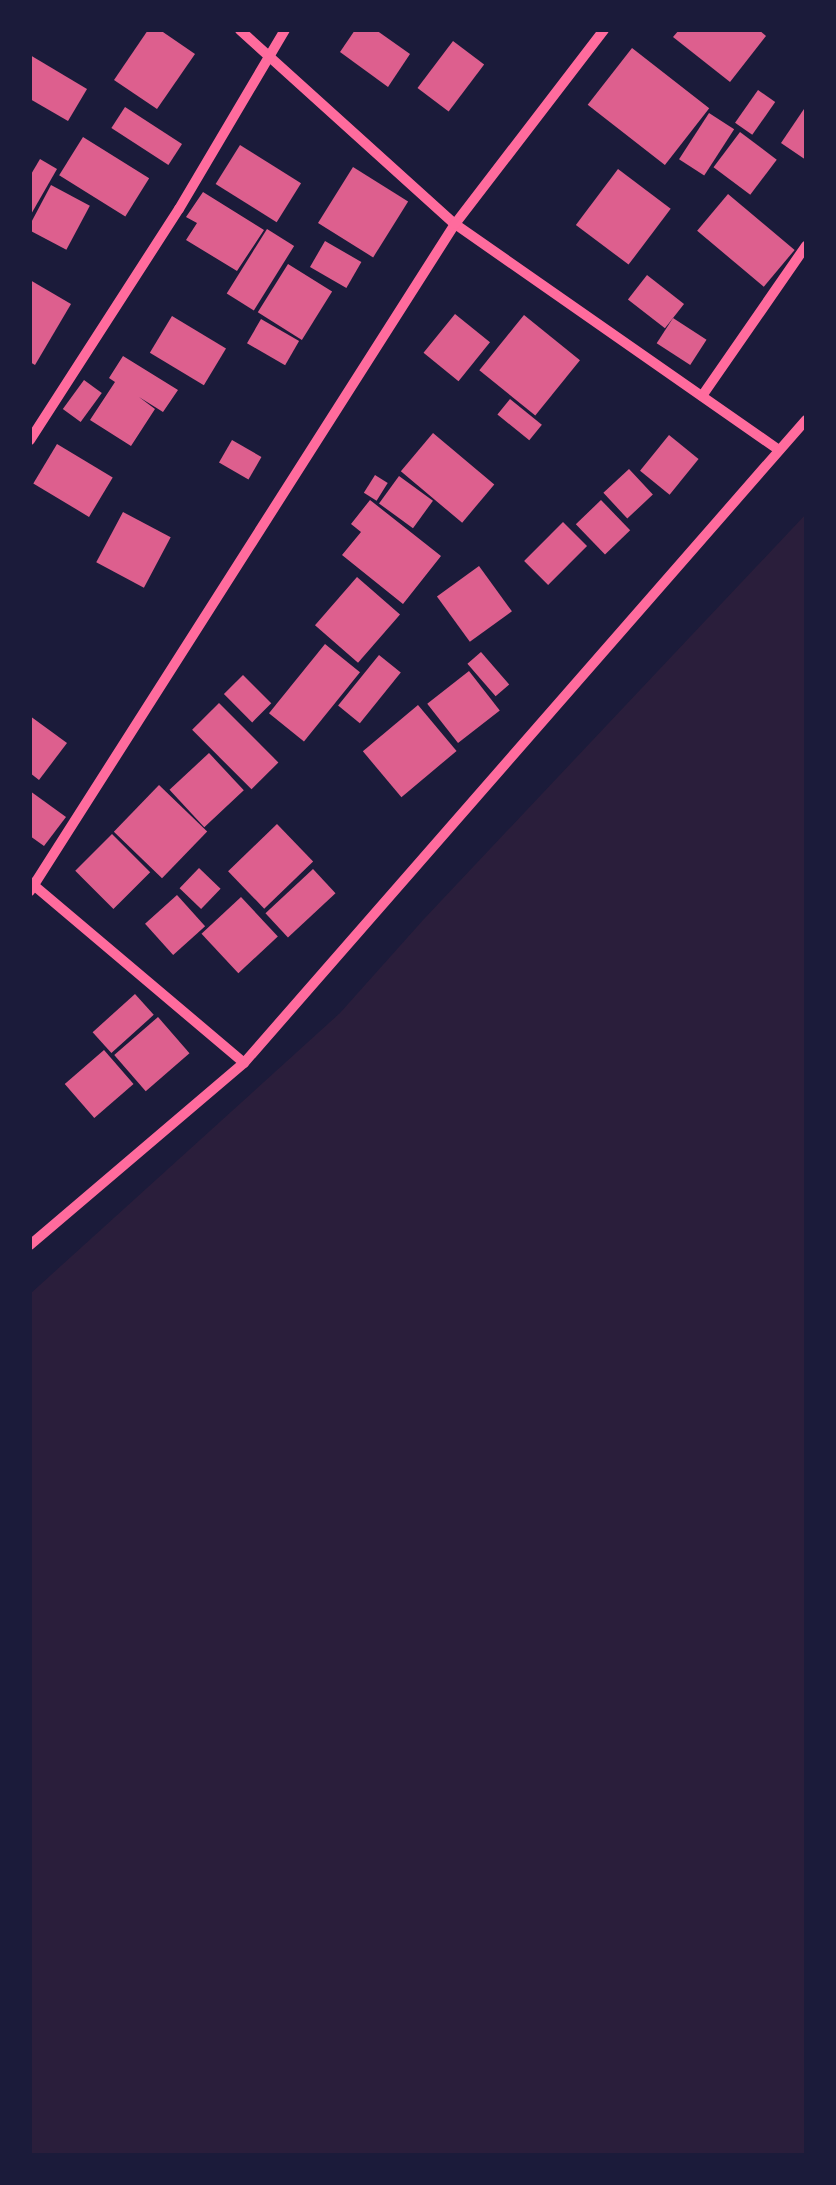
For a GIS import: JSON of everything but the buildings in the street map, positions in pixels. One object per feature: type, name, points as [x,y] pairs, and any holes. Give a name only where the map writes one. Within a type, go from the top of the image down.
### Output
[{"type":"street","points":[[240,30],[455,224],[779,450]]},
{"type":"street","points":[[30,440],[179,208],[284,30]]},
{"type":"street","points":[[244,1063],[32,886],[455,224],[604,30]]},
{"type":"street","points":[[702,396],[806,246]]},
{"type":"street","points":[[30,1245],[244,1063],[806,420]]},
{"type":"shaded area","points":[[806,514],[806,2155],[30,2155],[30,1294],[340,1013]]}]
